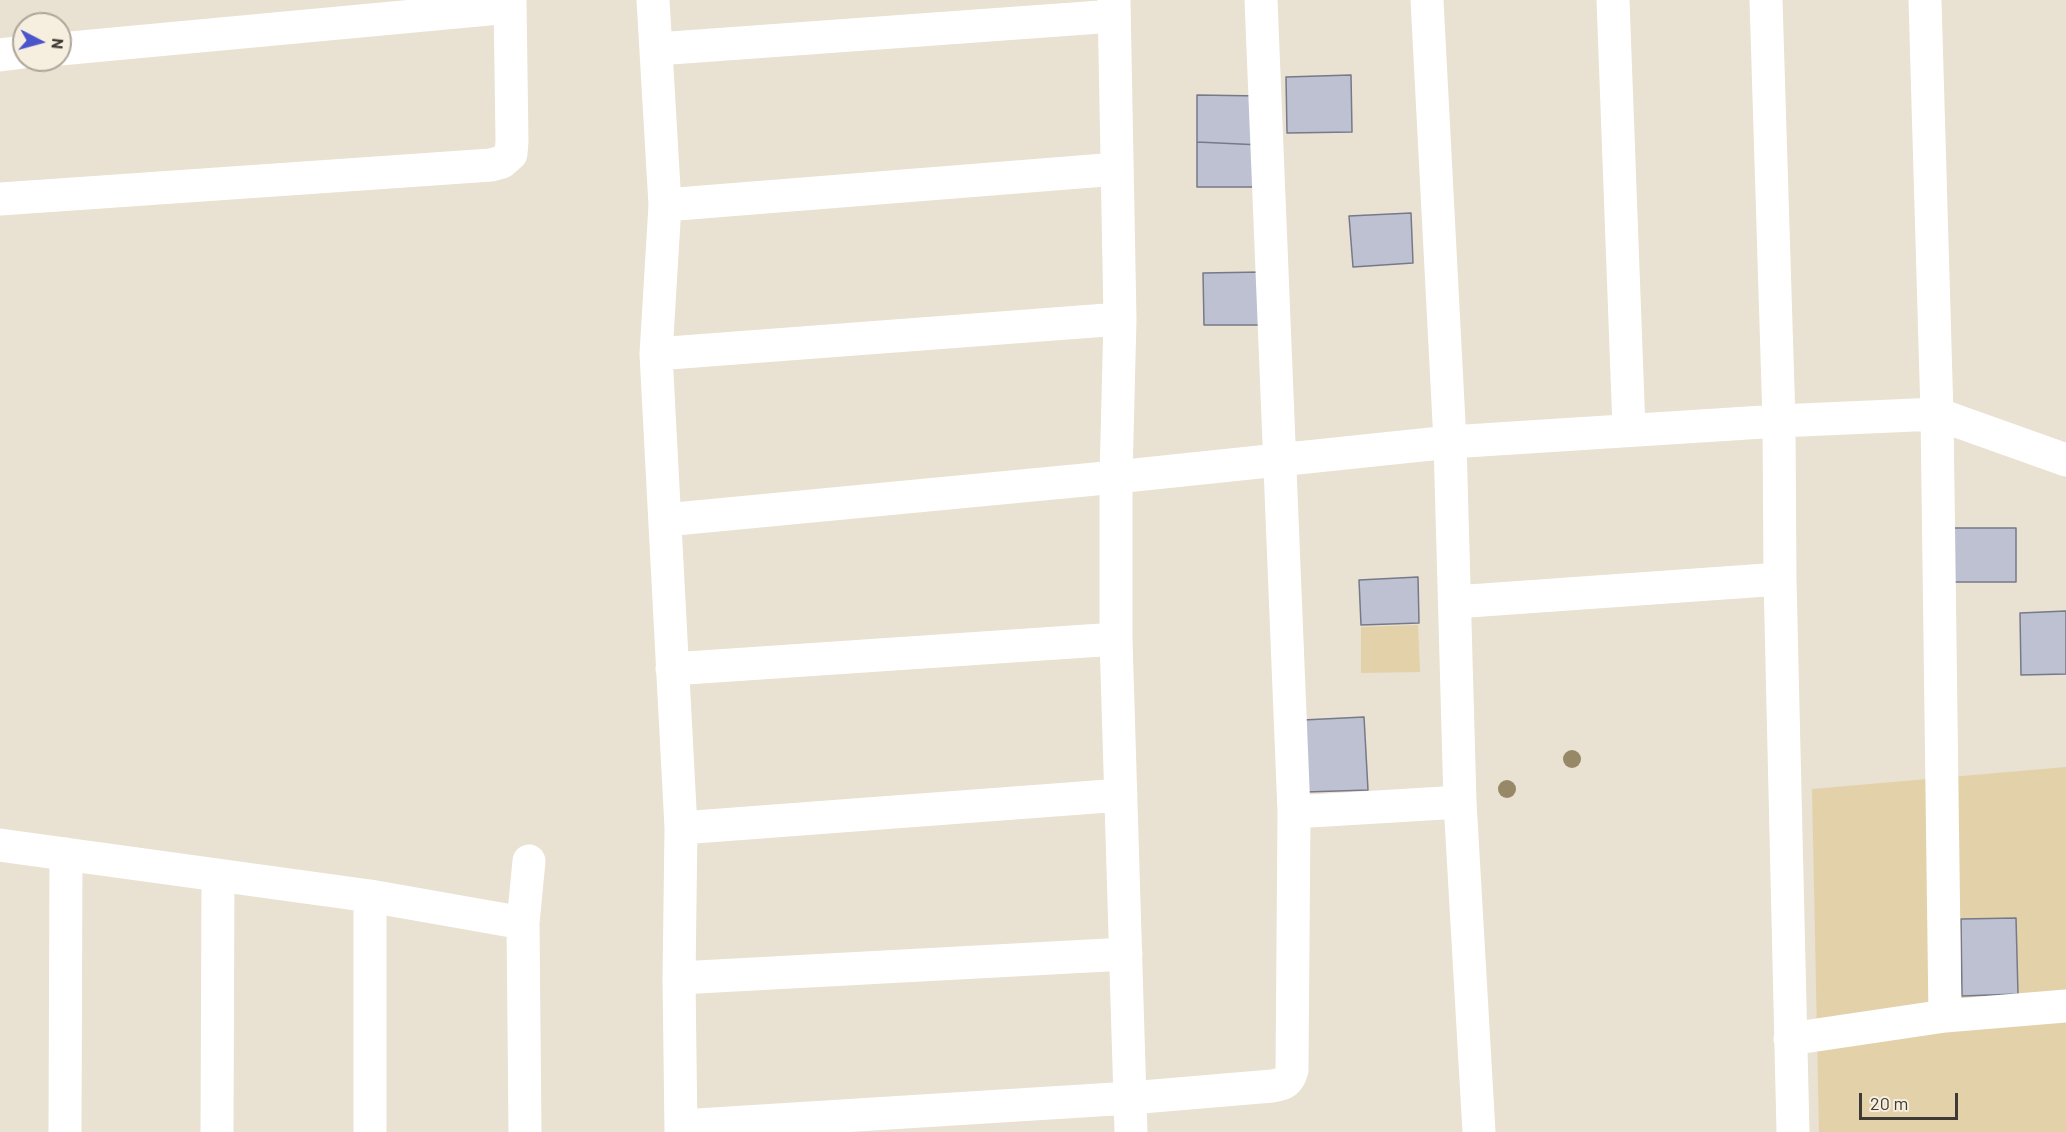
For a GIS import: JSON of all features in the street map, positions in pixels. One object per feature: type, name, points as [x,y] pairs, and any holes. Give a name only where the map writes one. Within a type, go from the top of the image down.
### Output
[{"type":"street","points":[[653,0],[666,205],[656,354],[681,828],[679,978],[681,1129],[1272,1086],[1284,1084],[1290,1077],[1292,1070],[1294,812],[1261,0]]},
{"type":"street","points":[[1427,0],[1450,442],[1460,802],[1479,1132]]},
{"type":"street","points":[[1613,0],[1629,429]]},
{"type":"street","points":[[1766,0],[1779,421],[1780,579],[1793,1132]]},
{"type":"street","points":[[1925,0],[1937,414],[1945,1016]]},
{"type":"street","points":[[0,199],[491,165],[502,162],[511,154],[510,3],[72,48]]},
{"type":"street","points":[[657,50],[1114,8],[1120,319],[1116,477],[1116,639],[1131,1132]]},
{"type":"street","points":[[666,205],[1117,169]]},
{"type":"street","points":[[656,354],[1120,319]]},
{"type":"street","points":[[665,519],[1280,461],[1450,442],[1629,429],[1937,414],[2066,460]]},
{"type":"street","points":[[1455,602],[1780,579]]},
{"type":"street","points":[[672,669],[1116,639]]},
{"type":"street","points":[[681,828],[1121,795]]},
{"type":"street","points":[[1294,812],[1460,802]]},
{"type":"street","points":[[0,845],[370,896],[523,923]]},
{"type":"street","points":[[65,1132],[66,854]]},
{"type":"street","points":[[525,1132],[523,923],[529,861]]},
{"type":"street","points":[[217,1132],[218,875]]},
{"type":"street","points":[[370,896],[370,1132]]},
{"type":"street","points":[[679,978],[1126,954]]},
{"type":"street","points":[[1790,1039],[1945,1016],[2066,1006]]},
{"type":"shaded area","points":[[1418,625],[1420,672],[1361,673],[1361,627]]},
{"type":"shaded area","points":[[2066,767],[2066,1132],[1819,1132],[1812,789]]},
{"type":"building","points":[[1351,75],[1352,132],[1287,133],[1286,77]]},
{"type":"building","points":[[1197,95],[1261,96],[1261,145],[1197,142]]},
{"type":"building","points":[[1197,142],[1261,145],[1261,187],[1197,187]]},
{"type":"building","points":[[1411,213],[1413,263],[1353,267],[1349,216]]},
{"type":"building","points":[[1262,272],[1261,325],[1204,325],[1203,273]]},
{"type":"building","points":[[1952,528],[2016,528],[2016,582],[1952,582]]},
{"type":"building","points":[[1418,577],[1419,623],[1361,625],[1359,580]]},
{"type":"building","points":[[2066,611],[2066,674],[2021,675],[2020,613]]},
{"type":"building","points":[[1364,717],[1368,790],[1306,792],[1303,720]]},
{"type":"building","points":[[2016,918],[2018,994],[1962,996],[1961,919]]}]
